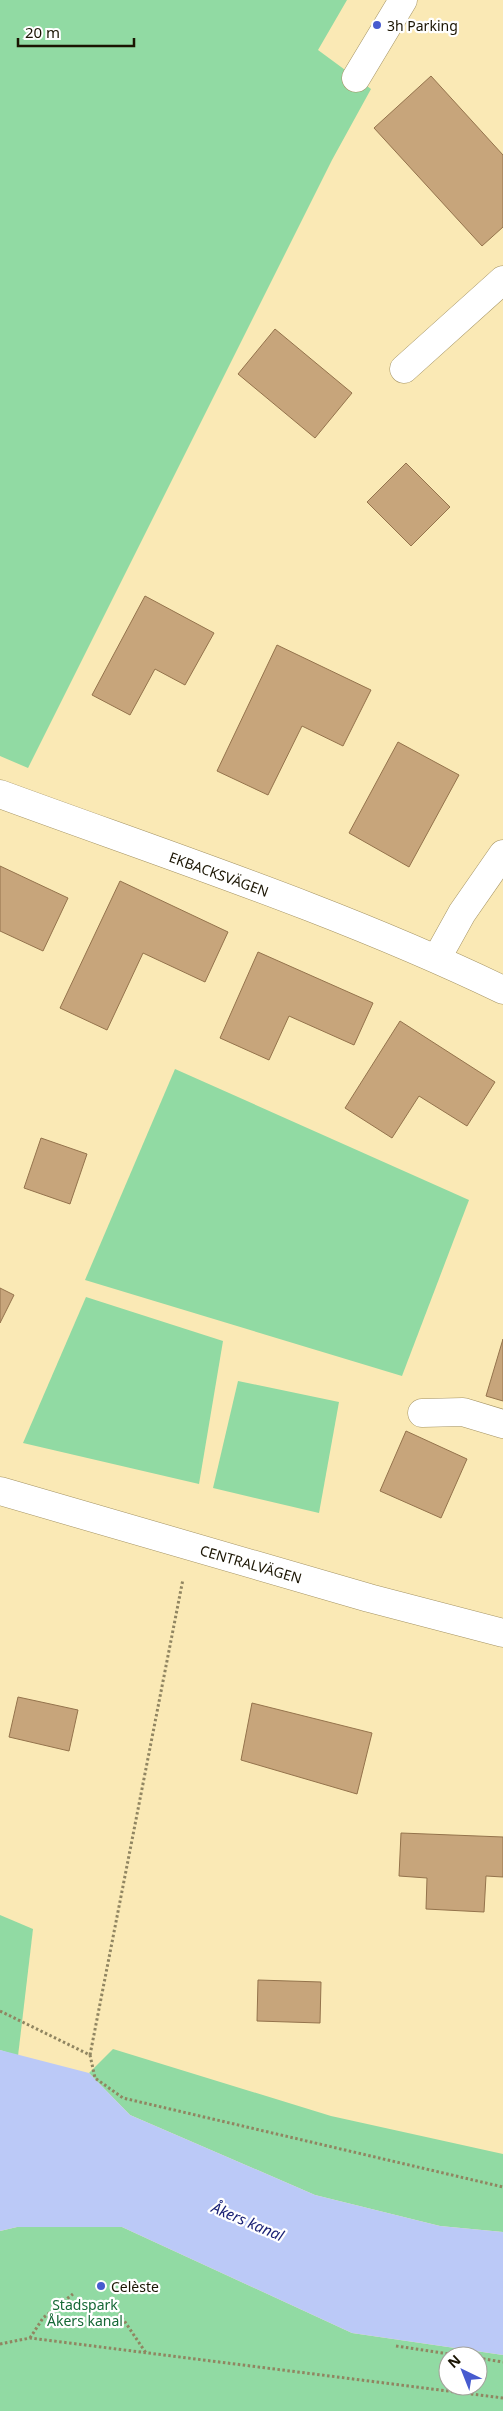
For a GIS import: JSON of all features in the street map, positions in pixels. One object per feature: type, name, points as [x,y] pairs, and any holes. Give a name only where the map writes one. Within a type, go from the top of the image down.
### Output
[{"type":"street","points":[[356,78],[403,0]]},
{"type":"street","points":[[404,369],[503,280]]},
{"type":"street","name":"EKBACKSVÄGEN","points":[[0,794],[325,913],[436,958],[503,990]]},
{"type":"street","points":[[436,958],[462,913],[503,854]]},
{"type":"street","points":[[422,1413],[463,1412],[503,1424]]},
{"type":"street","name":"CENTRALVÄGEN","points":[[0,1491],[369,1598],[503,1633]]},
{"type":"path","points":[[189,1546],[90,2055],[96,2078],[123,2098],[503,2186]]},
{"type":"path","points":[[0,2011],[90,2055]]},
{"type":"path","points":[[30,2338],[43,2318],[73,2294]]},
{"type":"path","points":[[119,2313],[146,2353]]},
{"type":"path","points":[[0,2344],[30,2338],[503,2398]]},
{"type":"path","points":[[396,2346],[438,2352]]},
{"type":"path","points":[[488,2360],[503,2362]]},
{"type":"green space","points":[[0,0],[347,0],[318,50],[371,89],[332,160],[28,768],[0,756]]},
{"type":"green space","points":[[175,1069],[469,1200],[402,1376],[85,1280]]},
{"type":"green space","points":[[86,1297],[223,1341],[199,1484],[23,1443]]},
{"type":"green space","points":[[238,1381],[339,1402],[319,1513],[213,1488]]},
{"type":"green space","points":[[0,1915],[33,1929],[18,2056],[0,2050]]},
{"type":"green space","points":[[113,2049],[331,2116],[503,2154],[503,2232],[440,2226],[315,2195],[130,2115],[89,2073]]},
{"type":"green space","name":"Stadspark Åkers kanal","points":[[17,2227],[122,2227],[352,2333],[441,2346],[438,2346],[438,2396],[488,2396],[488,2353],[503,2355],[503,2411],[0,2411],[0,2231]]},
{"type":"water","name":"Åkers kanal","points":[[0,2050],[89,2073],[130,2115],[315,2195],[440,2226],[503,2232],[503,2355],[488,2353],[488,2346],[441,2346],[352,2333],[122,2227],[17,2227],[0,2231]]},
{"type":"building","points":[[431,76],[503,155],[503,227],[482,246],[374,128]]},
{"type":"building","points":[[275,329],[352,393],[315,438],[238,374]]},
{"type":"building","points":[[406,463],[450,507],[411,546],[367,502]]},
{"type":"building","points":[[145,596],[214,633],[185,685],[155,669],[130,715],[92,695]]},
{"type":"building","points":[[277,645],[371,690],[343,746],[302,726],[268,795],[217,771]]},
{"type":"building","points":[[398,742],[459,775],[409,867],[349,833]]},
{"type":"building","points":[[0,866],[68,898],[43,951],[0,931]]},
{"type":"building","points":[[120,881],[228,932],[205,982],[143,953],[107,1030],[60,1008]]},
{"type":"building","points":[[258,952],[373,1003],[354,1045],[289,1016],[269,1060],[220,1038]]},
{"type":"building","points":[[400,1021],[495,1082],[467,1126],[419,1096],[392,1138],[345,1108]]},
{"type":"building","points":[[41,1138],[87,1154],[70,1204],[24,1188]]},
{"type":"building","points":[[0,1288],[14,1295],[0,1323]]},
{"type":"building","points":[[503,1339],[503,1401],[486,1396]]},
{"type":"building","points":[[406,1431],[467,1459],[441,1518],[380,1491]]},
{"type":"building","points":[[18,1697],[78,1710],[69,1751],[9,1737]]},
{"type":"building","points":[[252,1703],[372,1733],[357,1794],[241,1760]]},
{"type":"building","points":[[401,1833],[503,1837],[503,1877],[486,1876],[484,1912],[426,1909],[427,1878],[399,1876]]},
{"type":"building","points":[[258,1980],[321,1982],[320,2023],[257,2021]]},
{"type":"place","name":"3h Parking","points":[[377,25]]},
{"type":"place","name":"Celèste","points":[[101,2286]]}]
